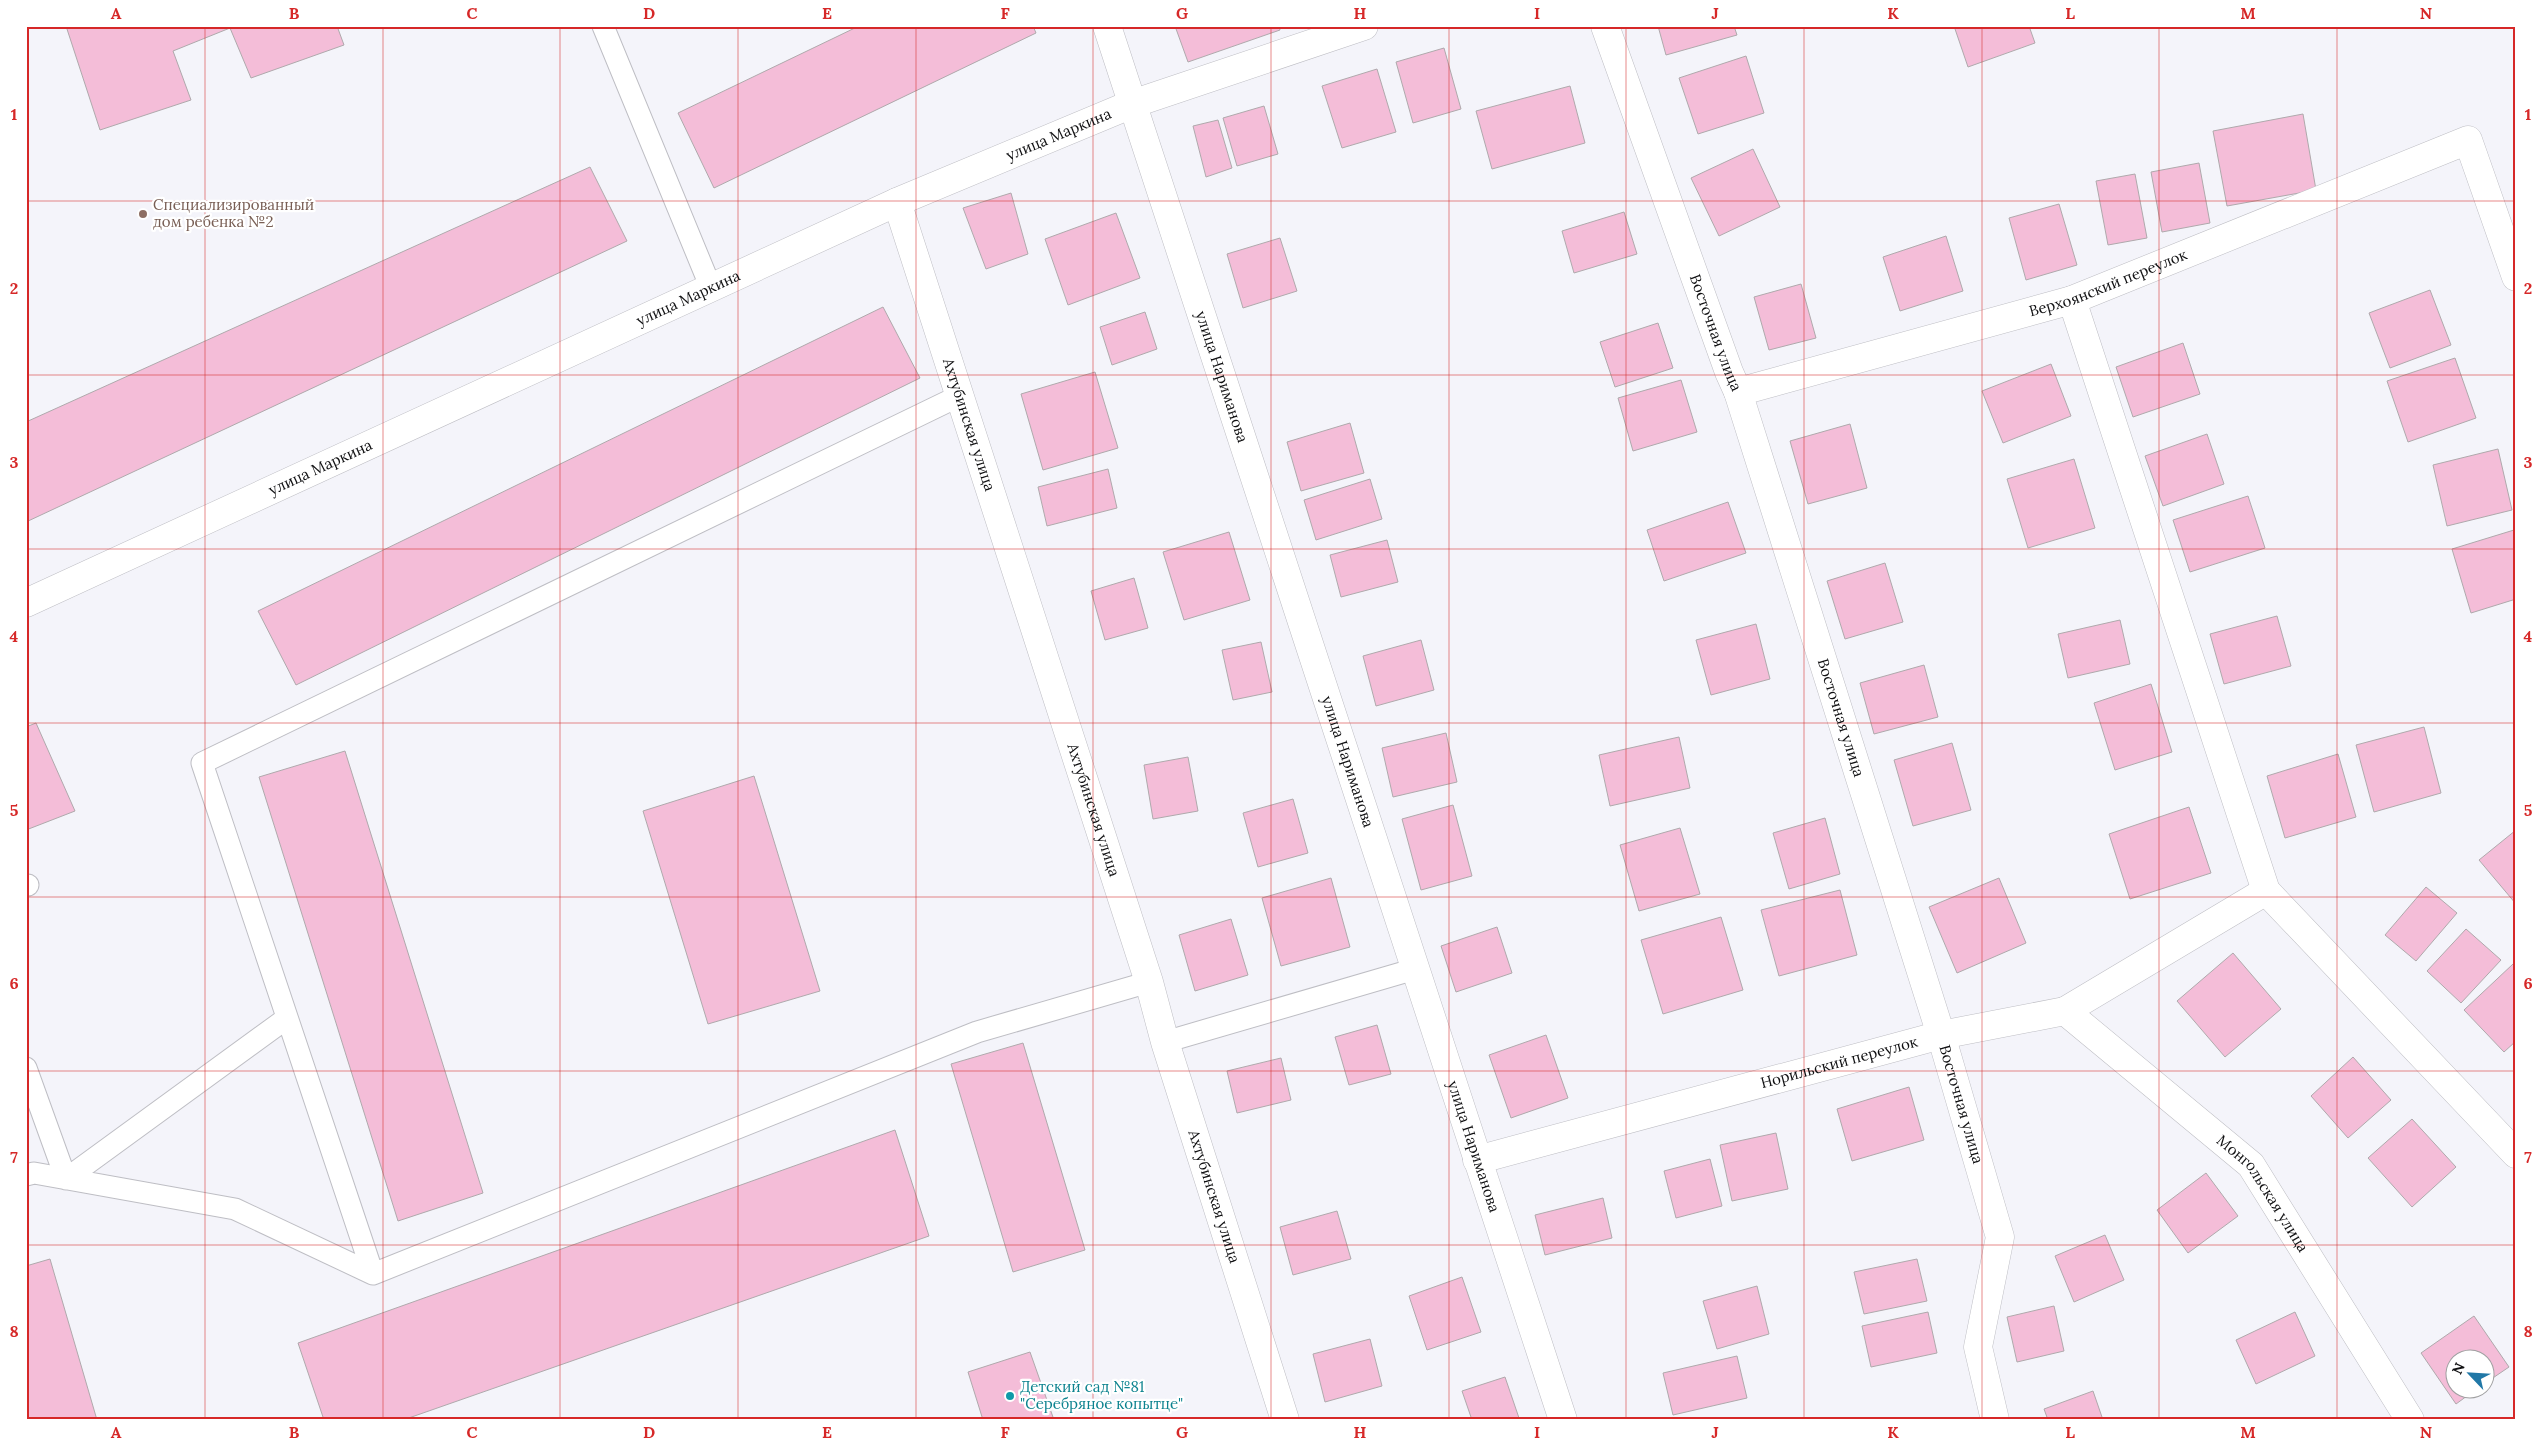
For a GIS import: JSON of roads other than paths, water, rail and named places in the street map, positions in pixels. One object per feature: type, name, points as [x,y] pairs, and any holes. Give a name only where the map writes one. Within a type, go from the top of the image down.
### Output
[{"type":"street","name":"улица Нариманова","points":[[1106,26],[1563,1420]]},
{"type":"street","name":"улица Маркина","points":[[26,603],[897,202],[1132,104],[1364,26]]},
{"type":"street","name":"Восточная улица","points":[[1605,26],[1729,372],[1738,392],[1941,1035],[2000,1237],[1978,1347],[1995,1420]]},
{"type":"street","name":"Верхоянский переулок","points":[[1738,392],[2072,300],[2468,140],[2516,277]]},
{"type":"street","name":"Ахтубинская улица","points":[[897,202],[1149,982],[1165,1042],[1285,1420]]},
{"type":"street","points":[[2072,300],[2266,891],[2516,1154]]},
{"type":"street","name":"Норильский переулок","points":[[1477,1160],[1941,1035],[2065,1011],[2266,891]]},
{"type":"street","name":"Монгольская улица","points":[[2065,1011],[2251,1165],[2410,1420]]},
{"type":"lane","points":[[602,26],[711,288]]},
{"type":"lane","points":[[372,1274],[202,763],[959,396]]},
{"type":"lane","points":[[1165,1042],[1415,969]]},
{"type":"lane","points":[[26,1176],[34,1173],[236,1209],[372,1274],[977,1032],[1149,982]]},
{"type":"lane","points":[[66,1179],[287,1018]]},
{"type":"lane","points":[[26,1068],[66,1179]]},
{"type":"place","name":"Специализированный дом ребенка №2","points":[[143,214]]},
{"type":"place","name":"Детский сад №81 \"Серебряное копытце\"","points":[[1010,1396]]}]
